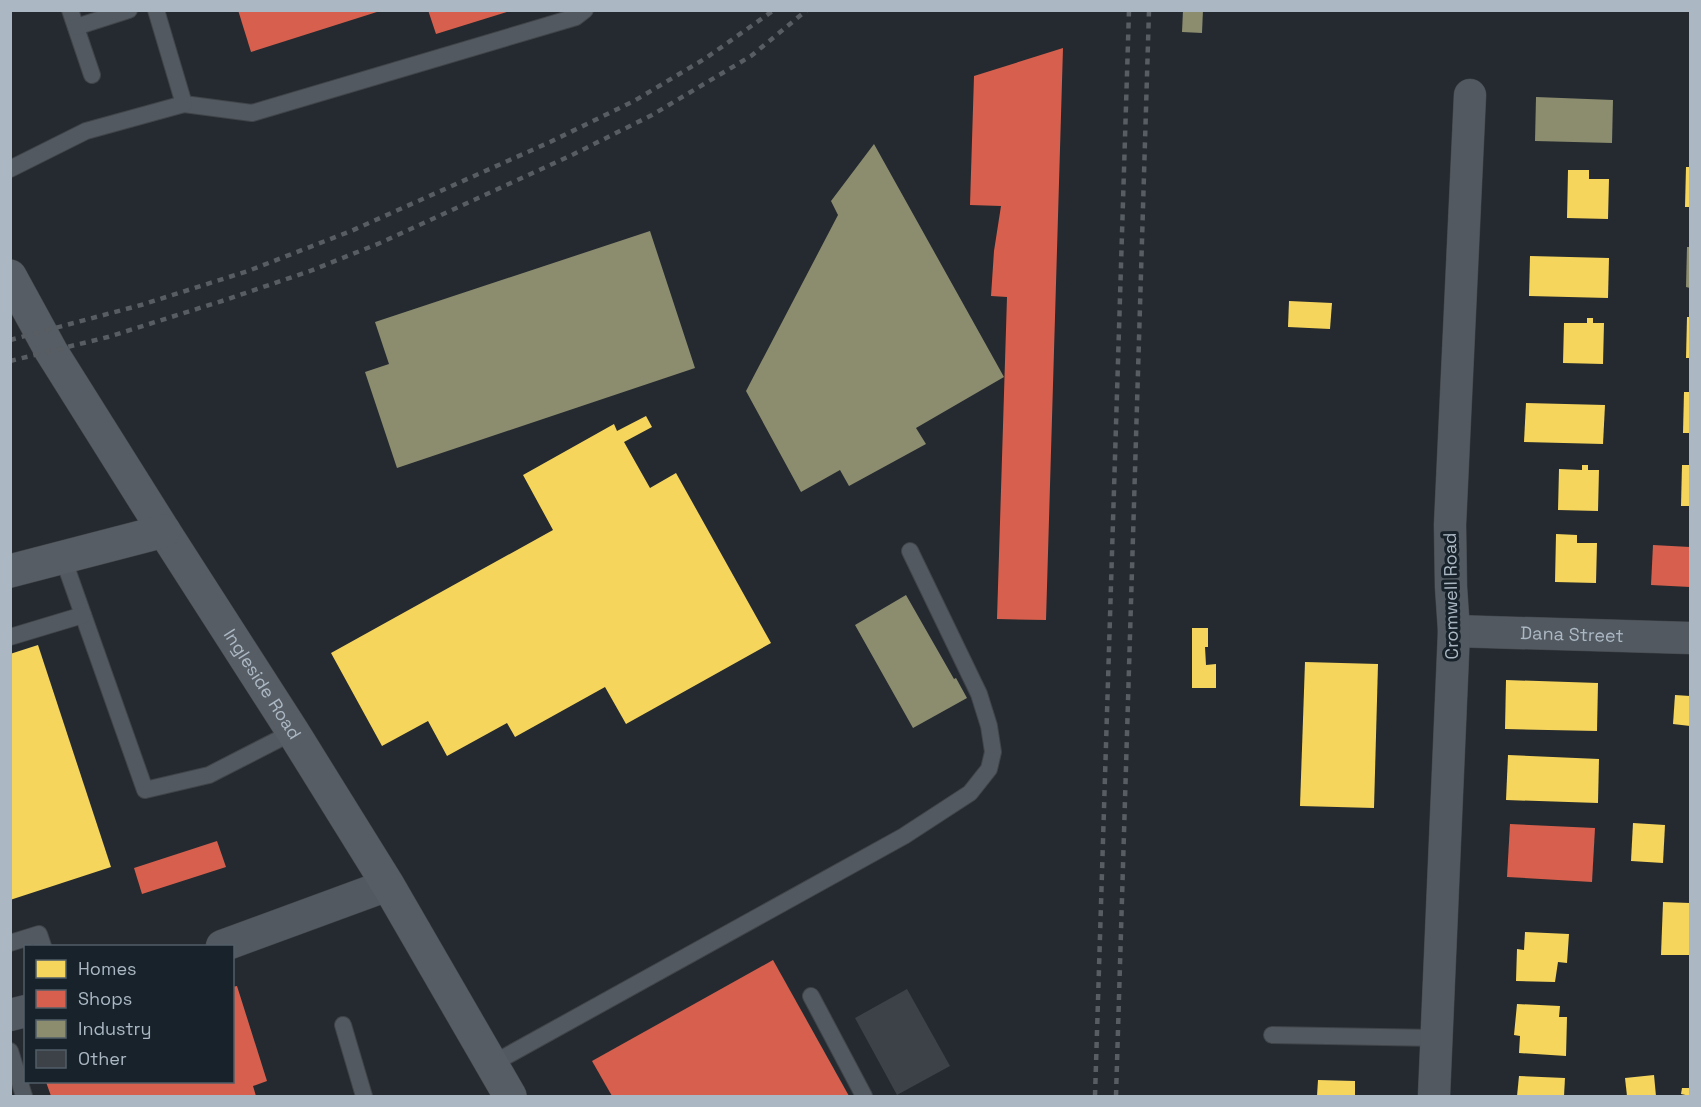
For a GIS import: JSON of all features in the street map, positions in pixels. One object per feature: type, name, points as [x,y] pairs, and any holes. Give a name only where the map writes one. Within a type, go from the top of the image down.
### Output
[{"type":"street","name":"Cromwell Road","points":[[1434,1096],[1454,631],[1450,587],[1450,525],[1470,95]]},
{"type":"street","name":"Ingleside Road","points":[[10,276],[51,351],[388,885],[510,1096]]},
{"type":"street","points":[[10,572],[164,531]]},
{"type":"street","name":"Dana Street","points":[[1454,631],[1690,638]]},
{"type":"street","points":[[225,945],[388,885]]},
{"type":"lane","points":[[92,75],[73,19],[129,10]]},
{"type":"lane","points":[[156,10],[184,104]]},
{"type":"lane","points":[[10,169],[86,131],[184,104],[252,113],[576,17],[585,10]]},
{"type":"lane","points":[[492,1064],[904,837],[969,793],[989,769],[993,752],[990,726],[979,694],[910,550]]},
{"type":"lane","points":[[63,558],[145,790],[209,775],[293,732]]},
{"type":"lane","points":[[10,637],[83,615]]},
{"type":"lane","points":[[10,943],[39,934],[44,945]]},
{"type":"lane","points":[[811,996],[864,1096]]},
{"type":"lane","points":[[343,1025],[364,1096]]},
{"type":"lane","points":[[1272,1035],[1436,1038]]},
{"type":"lane","points":[[10,1051],[24,1096]]},
{"type":"building: Homes","points":[[1686,167],[1690,167],[1690,207],[1685,207]]},
{"type":"building: Homes","points":[[1568,170],[1589,170],[1589,179],[1609,179],[1608,219],[1567,218]]},
{"type":"building: Homes","points":[[1530,256],[1609,258],[1608,298],[1529,296]]},
{"type":"building: Homes","points":[[1289,301],[1332,303],[1330,329],[1288,327]]},
{"type":"building: Homes","points":[[1687,317],[1690,317],[1690,358],[1686,358]]},
{"type":"building: Homes","points":[[1587,318],[1593,318],[1593,323],[1604,323],[1603,364],[1563,363],[1564,323],[1587,323]]},
{"type":"building: Homes","points":[[1684,392],[1690,392],[1690,433],[1683,433]]},
{"type":"building: Homes","points":[[1526,403],[1605,405],[1603,444],[1524,442]]},
{"type":"building: Homes","points":[[646,416],[652,427],[624,442],[650,488],[676,473],[771,643],[626,724],[605,687],[515,737],[507,723],[447,756],[428,721],[382,746],[331,653],[553,530],[523,475],[614,424],[617,431]]},
{"type":"building: Homes","points":[[1582,465],[1588,465],[1588,470],[1599,470],[1598,511],[1558,510],[1559,469],[1582,470]]},
{"type":"building: Homes","points":[[1682,465],[1690,465],[1690,506],[1681,506]]},
{"type":"building: Homes","points":[[1556,534],[1577,535],[1577,543],[1597,543],[1596,583],[1555,582]]},
{"type":"building: Homes","points":[[1192,628],[1208,628],[1208,647],[1205,647],[1206,665],[1216,664],[1216,688],[1192,688]]},
{"type":"building: Homes","points":[[38,645],[111,867],[10,900],[10,654]]},
{"type":"building: Homes","points":[[1305,662],[1378,664],[1374,808],[1300,806]]},
{"type":"building: Homes","points":[[1506,680],[1598,683],[1597,731],[1505,729]]},
{"type":"building: Homes","points":[[1675,695],[1690,696],[1690,726],[1673,724]]},
{"type":"building: Homes","points":[[1508,755],[1599,759],[1598,803],[1506,800]]},
{"type":"building: Homes","points":[[1633,823],[1665,825],[1663,863],[1631,861]]},
{"type":"building: Homes","points":[[1663,902],[1690,903],[1690,955],[1661,955]]},
{"type":"building: Homes","points":[[1525,932],[1569,934],[1567,963],[1558,962],[1555,982],[1516,981],[1517,949],[1524,950]]},
{"type":"building: Homes","points":[[1517,1004],[1560,1006],[1559,1017],[1567,1017],[1566,1056],[1519,1053],[1520,1036],[1514,1035]]},
{"type":"building: Homes","points":[[1654,1075],[1656,1096],[1627,1096],[1625,1078]]},
{"type":"building: Homes","points":[[1519,1076],[1565,1078],[1564,1096],[1517,1096]]},
{"type":"building: Homes","points":[[1318,1080],[1355,1081],[1355,1096],[1317,1096]]},
{"type":"building: Homes","points":[[1682,1088],[1690,1088],[1690,1096],[1681,1094]]},
{"type":"building: Shops","points":[[238,10],[380,10],[380,11],[251,52]]},
{"type":"building: Shops","points":[[428,10],[510,10],[510,11],[436,34]]},
{"type":"building: Shops","points":[[1063,48],[1046,620],[997,619],[1007,297],[991,296],[994,251],[1001,206],[970,205],[974,76]]},
{"type":"building: Shops","points":[[1653,545],[1690,547],[1690,587],[1651,585]]},
{"type":"building: Shops","points":[[1510,824],[1595,828],[1592,882],[1507,877]]},
{"type":"building: Shops","points":[[217,841],[226,867],[142,894],[134,868]]},
{"type":"building: Shops","points":[[773,960],[849,1096],[612,1096],[592,1061]]},
{"type":"building: Shops","points":[[237,986],[267,1081],[253,1086],[256,1096],[51,1096],[46,1083],[234,1083],[234,987]]},
{"type":"building: Industry","points":[[1183,10],[1203,10],[1202,33],[1182,32]]},
{"type":"building: Industry","points":[[1536,97],[1613,100],[1612,143],[1535,141]]},
{"type":"building: Industry","points":[[874,144],[1004,377],[916,428],[926,444],[849,486],[840,470],[801,492],[746,391],[838,215],[831,201]]},
{"type":"building: Industry","points":[[650,231],[695,368],[397,468],[365,372],[389,364],[375,322]]},
{"type":"building: Industry","points":[[1687,247],[1690,247],[1690,288],[1686,287]]},
{"type":"building: Industry","points":[[906,595],[967,698],[913,728],[855,625]]},
{"type":"building: Other","points":[[907,989],[950,1066],[897,1095],[855,1018]]},
{"type":"railway","points":[[10,340],[141,305],[248,271],[351,231],[550,142],[634,101],[706,58],[774,10]]},
{"type":"railway","points":[[10,361],[108,337],[225,300],[310,271],[380,243],[574,154],[652,115],[751,56],[807,10]]},
{"type":"railway","points":[[1095,1096],[1129,10]]},
{"type":"railway","points":[[1116,1096],[1149,10]]}]
